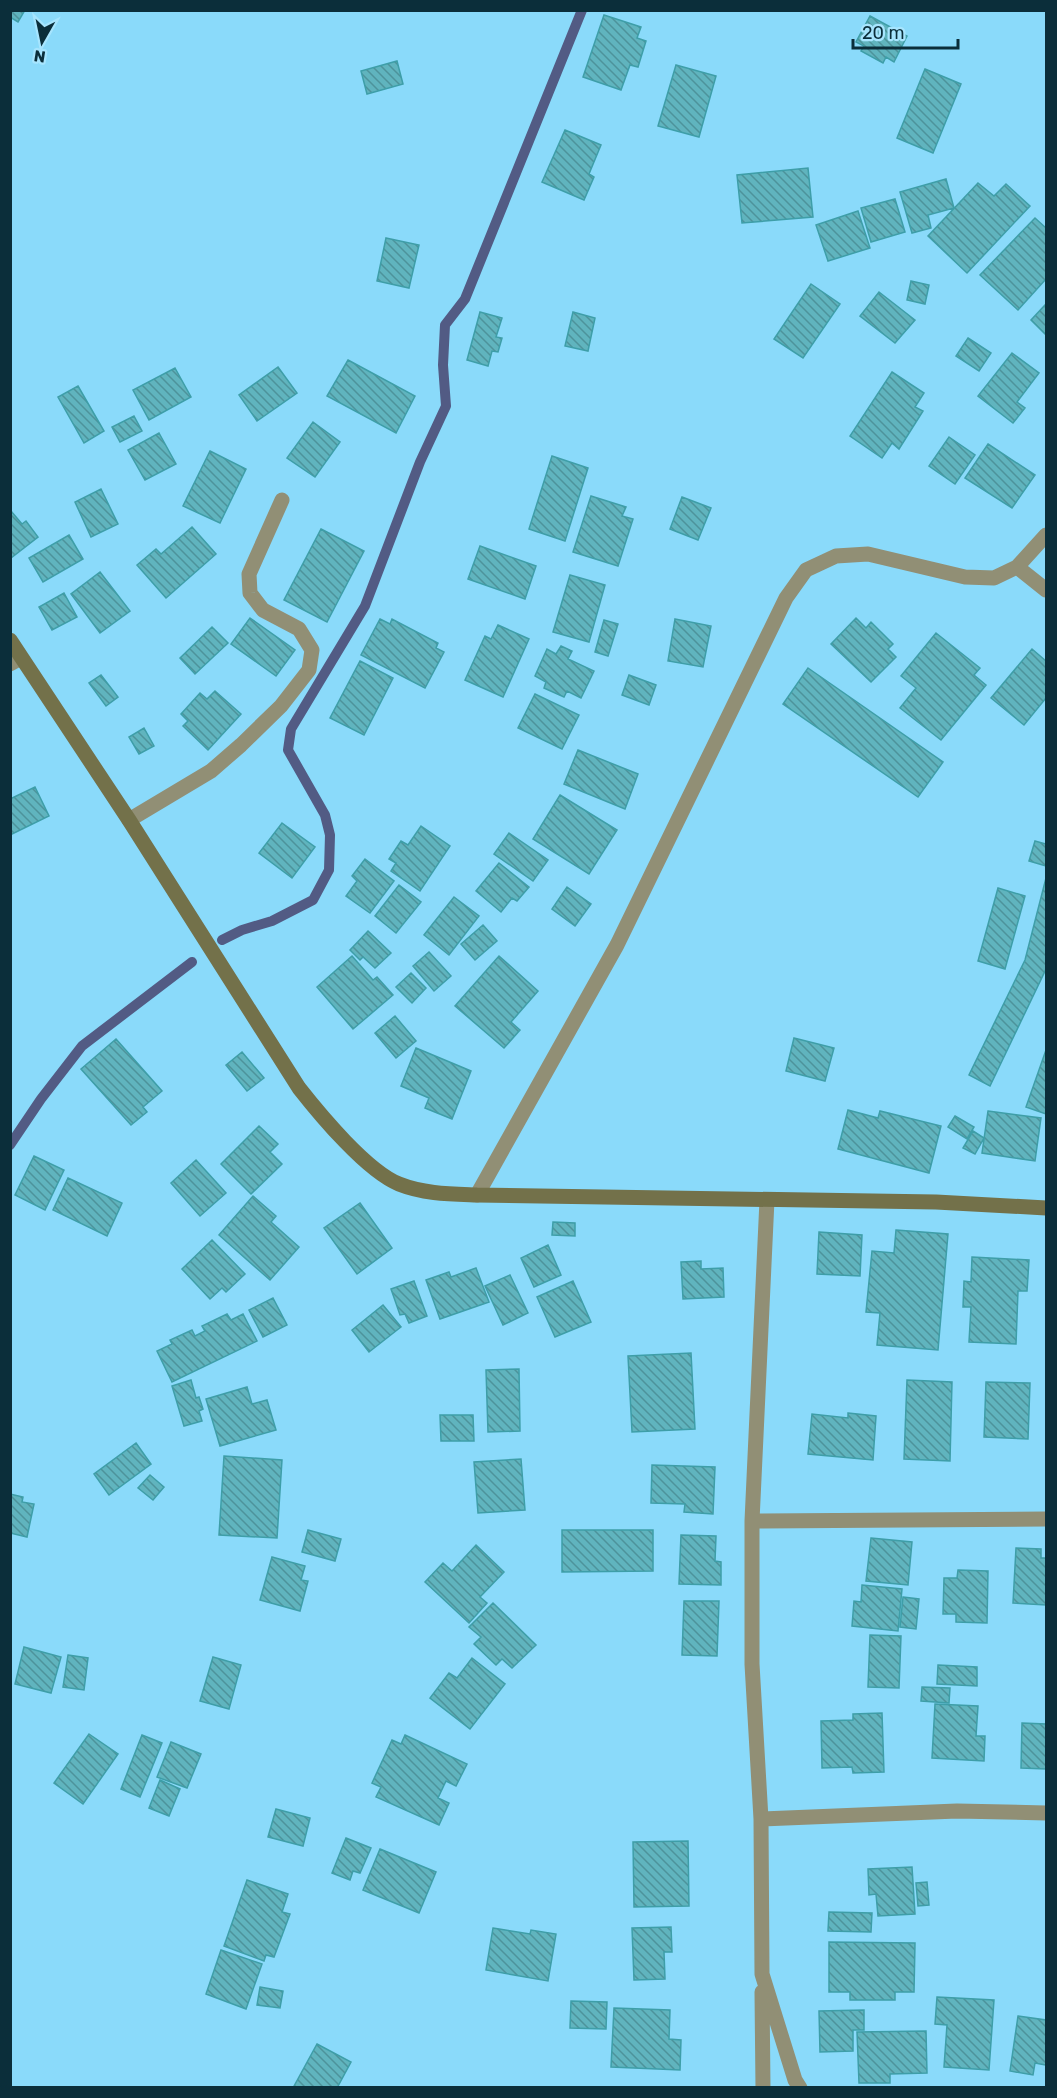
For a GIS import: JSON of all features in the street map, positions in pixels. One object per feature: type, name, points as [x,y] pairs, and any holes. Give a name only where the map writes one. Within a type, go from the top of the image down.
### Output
[{"type":"street","points":[[129,820],[211,771],[281,706],[309,670],[312,650],[298,629],[262,610],[250,593],[249,574],[282,500]]},
{"type":"street","points":[[477,1195],[617,945],[786,598],[806,570],[836,556],[868,554],[965,577],[994,578],[1017,567],[1047,535]]},
{"type":"street","points":[[1017,567],[1047,590]]},
{"type":"street","points":[[10,640],[16,661],[129,820],[299,1088],[325,1120],[372,1166],[398,1184],[429,1192],[477,1195],[936,1202],[1047,1208]]},
{"type":"street","points":[[763,2088],[761,1820],[752,1664],[752,1521],[767,1200]]},
{"type":"street","points":[[752,1521],[1047,1519]]},
{"type":"street","points":[[761,1820],[957,1810],[1047,1813]]},
{"type":"street","points":[[762,1974],[795,2080],[800,2088]]},
{"type":"building","points":[[10,10],[25,10],[18,22],[10,17]]},
{"type":"building","points":[[604,15],[641,27],[637,38],[646,41],[638,67],[630,65],[621,90],[583,77]]},
{"type":"building","points":[[870,16],[907,36],[894,62],[886,57],[883,63],[861,51],[864,46],[856,42]]},
{"type":"building","points":[[397,61],[403,84],[367,94],[361,71]]},
{"type":"building","points":[[676,65],[716,76],[699,137],[658,126]]},
{"type":"building","points":[[925,69],[961,84],[933,153],[897,138]]},
{"type":"building","points":[[565,130],[601,145],[589,174],[594,177],[584,200],[542,182]]},
{"type":"building","points":[[808,168],[813,217],[742,223],[737,175]]},
{"type":"building","points":[[946,179],[954,208],[928,215],[931,228],[912,233],[900,192]]},
{"type":"building","points":[[978,183],[994,196],[1006,184],[1030,206],[967,273],[928,236]]},
{"type":"building","points":[[895,199],[905,232],[871,242],[861,208]]},
{"type":"building","points":[[858,211],[870,248],[828,261],[816,225]]},
{"type":"building","points":[[1035,218],[1046,228],[1046,279],[1018,310],[980,275]]},
{"type":"building","points":[[386,238],[419,245],[409,288],[377,281]]},
{"type":"building","points":[[911,281],[929,285],[925,304],[907,300]]},
{"type":"building","points":[[811,284],[840,304],[803,358],[774,339]]},
{"type":"building","points":[[879,292],[915,320],[895,343],[860,316]]},
{"type":"building","points":[[1046,304],[1046,335],[1031,320]]},
{"type":"building","points":[[480,312],[502,318],[496,337],[502,338],[498,352],[492,351],[488,366],[467,360]]},
{"type":"building","points":[[573,312],[595,318],[588,351],[565,346]]},
{"type":"building","points":[[968,338],[991,353],[979,371],[956,356]]},
{"type":"building","points":[[1012,353],[1039,373],[1017,402],[1025,408],[1013,423],[978,396]]},
{"type":"building","points":[[348,360],[415,396],[396,433],[327,396]]},
{"type":"building","points":[[278,367],[297,393],[257,421],[239,395]]},
{"type":"building","points":[[175,368],[191,397],[149,420],[133,390]]},
{"type":"building","points":[[892,372],[924,393],[915,407],[923,411],[899,449],[892,443],[882,458],[850,436]]},
{"type":"building","points":[[78,386],[104,431],[84,443],[58,397]]},
{"type":"building","points":[[134,416],[142,431],[120,442],[112,427]]},
{"type":"building","points":[[313,422],[340,442],[315,477],[287,458]]},
{"type":"building","points":[[159,433],[176,464],[145,480],[128,450]]},
{"type":"building","points":[[949,437],[975,455],[955,484],[929,466]]},
{"type":"building","points":[[988,444],[1035,475],[1012,508],[965,478]]},
{"type":"building","points":[[210,451],[246,469],[220,523],[183,506]]},
{"type":"building","points":[[552,456],[588,468],[565,541],[529,529]]},
{"type":"building","points":[[101,489],[118,524],[91,537],[75,502]]},
{"type":"building","points":[[591,496],[626,507],[622,516],[633,519],[618,566],[573,552]]},
{"type":"building","points":[[682,497],[711,508],[698,540],[670,529]]},
{"type":"building","points":[[11,511],[22,524],[26,521],[38,537],[11,558]]},
{"type":"building","points":[[192,527],[216,554],[166,598],[137,565],[156,549],[161,554]]},
{"type":"building","points":[[321,529],[364,551],[327,622],[284,600]]},
{"type":"building","points":[[69,535],[83,559],[43,582],[29,558]]},
{"type":"building","points":[[480,546],[536,566],[525,599],[468,579]]},
{"type":"building","points":[[100,572],[130,611],[100,633],[71,594]]},
{"type":"building","points":[[570,575],[605,585],[589,642],[553,632]]},
{"type":"building","points":[[64,593],[77,617],[52,630],[39,607]]},
{"type":"building","points":[[250,618],[295,650],[276,676],[231,644]]},
{"type":"building","points":[[856,618],[866,628],[871,622],[893,644],[888,649],[896,657],[871,682],[831,644]]},
{"type":"building","points":[[380,619],[390,624],[392,619],[438,643],[436,648],[444,652],[425,688],[361,655]]},
{"type":"building","points":[[675,619],[711,626],[703,667],[668,661]]},
{"type":"building","points":[[604,620],[618,624],[608,656],[595,652]]},
{"type":"building","points":[[498,625],[529,639],[503,697],[465,680],[485,636],[491,639]]},
{"type":"building","points":[[212,627],[228,643],[195,674],[180,658]]},
{"type":"building","points":[[936,633],[980,668],[974,675],[986,685],[941,740],[900,708],[916,688],[901,676]]},
{"type":"building","points":[[561,646],[572,651],[568,659],[594,671],[581,698],[567,691],[564,697],[544,688],[546,682],[535,676],[547,649],[556,654]]},
{"type":"building","points":[[1032,649],[1046,661],[1046,698],[1024,725],[991,698]]},
{"type":"building","points":[[360,661],[393,678],[364,735],[330,718]]},
{"type":"building","points":[[808,668],[943,762],[918,797],[783,704]]},
{"type":"building","points":[[101,675],[118,697],[106,706],[89,683]]},
{"type":"building","points":[[629,675],[656,685],[649,705],[622,695]]},
{"type":"building","points":[[215,691],[241,714],[208,750],[183,726],[188,721],[181,714],[200,693],[207,699]]},
{"type":"building","points":[[535,694],[579,715],[562,749],[518,728]]},
{"type":"building","points":[[144,728],[154,746],[139,754],[129,737]]},
{"type":"building","points":[[578,750],[638,774],[625,809],[564,784]]},
{"type":"building","points":[[35,787],[49,816],[10,835],[10,799]]},
{"type":"building","points":[[560,795],[617,830],[589,874],[533,839]]},
{"type":"building","points":[[282,823],[315,847],[292,878],[259,853]]},
{"type":"building","points":[[421,826],[450,846],[420,891],[391,871],[396,863],[389,859],[401,841],[408,845]]},
{"type":"building","points":[[509,833],[548,860],[533,881],[494,854]]},
{"type":"building","points":[[1035,841],[1046,844],[1046,866],[1029,861]]},
{"type":"building","points":[[365,859],[394,881],[370,913],[346,896],[357,881],[352,876]]},
{"type":"building","points":[[499,863],[529,887],[517,901],[512,898],[501,912],[476,891]]},
{"type":"building","points":[[1046,878],[1046,969],[990,1086],[969,1075],[1025,960]]},
{"type":"building","points":[[399,885],[421,902],[396,933],[375,916]]},
{"type":"building","points":[[567,887],[591,904],[575,926],[552,909]]},
{"type":"building","points":[[998,888],[1025,896],[1005,969],[978,961]]},
{"type":"building","points":[[454,897],[479,916],[449,955],[424,935]]},
{"type":"building","points":[[483,925],[497,941],[475,960],[461,944]]},
{"type":"building","points":[[368,931],[391,953],[375,968],[363,957],[360,960],[350,950]]},
{"type":"building","points":[[429,952],[451,976],[434,991],[413,966]]},
{"type":"building","points":[[352,956],[373,980],[377,977],[393,995],[353,1029],[317,987]]},
{"type":"building","points":[[499,956],[538,991],[511,1022],[520,1030],[504,1048],[455,1006]]},
{"type":"building","points":[[411,973],[426,988],[412,1003],[396,987]]},
{"type":"building","points":[[395,1016],[416,1041],[396,1058],[375,1033]]},
{"type":"building","points":[[794,1038],[834,1048],[825,1081],[786,1071]]},
{"type":"building","points":[[116,1039],[162,1091],[143,1107],[147,1112],[131,1125],[81,1069]]},
{"type":"building","points":[[416,1048],[471,1071],[452,1119],[425,1108],[429,1098],[401,1086]]},
{"type":"building","points":[[1046,1050],[1046,1114],[1026,1107]]},
{"type":"building","points":[[242,1052],[264,1078],[247,1091],[226,1065]]},
{"type":"building","points":[[848,1110],[878,1118],[880,1111],[941,1126],[929,1173],[838,1149]]},
{"type":"building","points":[[988,1111],[1041,1118],[1035,1161],[982,1153]]},
{"type":"building","points":[[955,1116],[974,1127],[967,1139],[948,1127]]},
{"type":"building","points":[[259,1126],[278,1144],[270,1152],[282,1164],[251,1194],[221,1164]]},
{"type":"building","points":[[973,1131],[984,1138],[975,1154],[963,1148]]},
{"type":"building","points":[[34,1156],[64,1170],[45,1210],[15,1195]]},
{"type":"building","points":[[196,1160],[226,1193],[200,1216],[171,1183]]},
{"type":"building","points":[[68,1178],[122,1203],[107,1236],[53,1210]]},
{"type":"building","points":[[253,1196],[276,1216],[271,1222],[299,1247],[270,1280],[219,1235]]},
{"type":"building","points":[[360,1203],[392,1248],[357,1274],[324,1228]]},
{"type":"building","points":[[553,1222],[575,1223],[575,1236],[552,1235]]},
{"type":"building","points":[[896,1230],[948,1234],[938,1350],[877,1345],[880,1313],[866,1312],[872,1251],[894,1253]]},
{"type":"building","points":[[819,1232],[862,1235],[860,1276],[817,1274]]},
{"type":"building","points":[[212,1240],[245,1274],[226,1292],[222,1288],[210,1299],[182,1269]]},
{"type":"building","points":[[548,1245],[561,1275],[534,1287],[521,1258]]},
{"type":"building","points":[[972,1257],[1029,1260],[1027,1291],[1018,1291],[1016,1344],[969,1342],[971,1307],[963,1307],[964,1281],[971,1282]]},
{"type":"building","points":[[701,1261],[701,1269],[723,1268],[724,1297],[683,1299],[681,1262]]},
{"type":"building","points":[[476,1268],[489,1302],[440,1319],[426,1280],[449,1272],[451,1277]]},
{"type":"building","points":[[510,1275],[528,1313],[503,1325],[485,1286]]},
{"type":"building","points":[[414,1281],[427,1316],[409,1323],[405,1314],[400,1315],[391,1289]]},
{"type":"building","points":[[573,1281],[591,1322],[555,1337],[537,1297]]},
{"type":"building","points":[[273,1298],[287,1325],[263,1337],[249,1310]]},
{"type":"building","points":[[383,1305],[401,1327],[369,1352],[352,1330]]},
{"type":"building","points":[[227,1314],[231,1320],[243,1314],[257,1341],[172,1382],[157,1351],[172,1344],[170,1340],[192,1330],[195,1336],[205,1331],[202,1326]]},
{"type":"building","points":[[691,1353],[695,1429],[632,1432],[628,1356]]},
{"type":"building","points":[[519,1369],[520,1431],[488,1432],[486,1370]]},
{"type":"building","points":[[191,1380],[196,1398],[199,1397],[203,1409],[199,1411],[202,1421],[184,1426],[172,1386]]},
{"type":"building","points":[[907,1380],[952,1382],[950,1461],[904,1459]]},
{"type":"building","points":[[986,1382],[1030,1383],[1028,1439],[984,1437]]},
{"type":"building","points":[[247,1387],[252,1404],[267,1400],[276,1430],[220,1446],[206,1399]]},
{"type":"building","points":[[848,1413],[876,1416],[873,1460],[808,1454],[812,1414],[848,1418]]},
{"type":"building","points":[[440,1415],[473,1415],[474,1441],[441,1441]]},
{"type":"building","points":[[136,1443],[151,1464],[109,1495],[94,1474]]},
{"type":"building","points":[[224,1456],[282,1460],[277,1538],[219,1535]]},
{"type":"building","points":[[521,1459],[525,1510],[478,1513],[474,1462]]},
{"type":"building","points":[[652,1465],[715,1467],[713,1514],[684,1512],[685,1504],[651,1503]]},
{"type":"building","points":[[150,1475],[164,1487],[153,1500],[138,1488]]},
{"type":"building","points":[[10,1494],[23,1497],[22,1502],[34,1504],[27,1537],[10,1533]]},
{"type":"building","points":[[308,1530],[341,1539],[335,1561],[302,1552]]},
{"type":"building","points":[[562,1530],[653,1530],[653,1571],[562,1572]]},
{"type":"building","points":[[681,1535],[716,1536],[715,1561],[721,1562],[721,1585],[679,1584]]},
{"type":"building","points":[[871,1538],[912,1542],[908,1585],[866,1581]]},
{"type":"building","points":[[476,1545],[504,1572],[480,1597],[487,1603],[469,1623],[425,1582],[443,1563],[452,1571]]},
{"type":"building","points":[[1016,1548],[1041,1549],[1041,1558],[1046,1558],[1046,1605],[1013,1603]]},
{"type":"building","points":[[272,1557],[305,1566],[301,1580],[308,1581],[300,1611],[260,1600]]},
{"type":"building","points":[[958,1570],[988,1571],[987,1623],[956,1622],[956,1614],[943,1614],[944,1578],[957,1578]]},
{"type":"building","points":[[862,1585],[902,1589],[898,1631],[852,1626],[854,1601],[861,1602]]},
{"type":"building","points":[[903,1597],[919,1599],[916,1629],[900,1627]]},
{"type":"building","points":[[684,1601],[719,1601],[717,1656],[682,1655]]},
{"type":"building","points":[[493,1603],[536,1645],[512,1668],[502,1659],[496,1665],[474,1644],[481,1637],[469,1627]]},
{"type":"building","points":[[870,1635],[901,1636],[899,1688],[868,1687]]},
{"type":"building","points":[[24,1647],[61,1657],[51,1693],[15,1684]]},
{"type":"building","points":[[68,1655],[88,1658],[84,1690],[63,1687]]},
{"type":"building","points":[[213,1657],[241,1665],[229,1709],[200,1701]]},
{"type":"building","points":[[472,1658],[505,1684],[470,1729],[430,1698],[449,1673],[457,1678]]},
{"type":"building","points":[[938,1665],[977,1667],[977,1686],[937,1684]]},
{"type":"building","points":[[922,1687],[950,1688],[949,1703],[921,1701]]},
{"type":"building","points":[[935,1704],[978,1706],[976,1736],[985,1736],[984,1761],[932,1758]]},
{"type":"building","points":[[882,1713],[884,1772],[853,1773],[852,1767],[822,1768],[821,1721],[853,1720],[853,1714]]},
{"type":"building","points":[[1022,1723],[1046,1724],[1046,1769],[1021,1768]]},
{"type":"building","points":[[89,1734],[118,1754],[83,1804],[54,1783]]},
{"type":"building","points":[[142,1735],[162,1743],[140,1797],[121,1789]]},
{"type":"building","points":[[405,1735],[467,1764],[456,1786],[446,1781],[438,1798],[449,1803],[439,1825],[376,1797],[381,1787],[372,1783],[392,1740],[401,1744]]},
{"type":"building","points":[[171,1742],[201,1754],[187,1788],[157,1777]]},
{"type":"building","points":[[160,1780],[180,1789],[169,1816],[149,1808]]},
{"type":"building","points":[[276,1809],[310,1818],[303,1846],[268,1837]]},
{"type":"building","points":[[346,1838],[371,1848],[360,1873],[353,1871],[350,1880],[332,1873]]},
{"type":"building","points":[[688,1841],[689,1906],[634,1907],[633,1842]]},
{"type":"building","points":[[380,1849],[436,1872],[419,1913],[363,1890]]},
{"type":"building","points":[[912,1867],[915,1914],[878,1916],[876,1894],[869,1895],[868,1869]]},
{"type":"building","points":[[247,1880],[288,1894],[282,1912],[290,1914],[274,1957],[266,1955],[264,1961],[224,1946]]},
{"type":"building","points":[[927,1882],[929,1905],[918,1906],[916,1883]]},
{"type":"building","points":[[829,1912],[872,1913],[871,1932],[828,1931]]},
{"type":"building","points":[[671,1927],[672,1952],[664,1952],[665,1979],[634,1980],[632,1928]]},
{"type":"building","points":[[493,1928],[530,1934],[531,1930],[556,1934],[548,1981],[486,1970]]},
{"type":"building","points":[[829,1942],[915,1943],[914,1992],[895,1992],[895,2000],[850,2000],[850,1992],[829,1992]]},
{"type":"building","points":[[221,1950],[262,1964],[246,2009],[206,1994]]},
{"type":"building","points":[[260,1987],[283,1991],[280,2008],[257,2005]]},
{"type":"building","points":[[937,1997],[994,2000],[989,2070],[944,2067],[947,2025],[935,2024]]},
{"type":"building","points":[[571,2001],[607,2002],[606,2029],[570,2028]]},
{"type":"building","points":[[614,2008],[670,2010],[669,2039],[681,2040],[680,2070],[611,2067]]},
{"type":"building","points":[[864,2010],[864,2030],[853,2030],[853,2051],[820,2052],[819,2011]]},
{"type":"building","points":[[1018,2016],[1046,2020],[1046,2065],[1035,2063],[1033,2075],[1010,2071]]},
{"type":"building","points":[[926,2031],[927,2073],[890,2074],[890,2083],[859,2083],[857,2032]]},
{"type":"building","points":[[317,2044],[351,2062],[337,2088],[293,2088]]},
{"type":"waterway","points":[[222,940],[242,930],[272,921],[313,900],[329,870],[330,835],[325,815],[288,750],[291,729],[365,606],[420,462],[446,406],[443,365],[445,325],[465,299],[582,10]]},
{"type":"waterway","points":[[10,1145],[41,1099],[82,1046],[192,962]]}]
